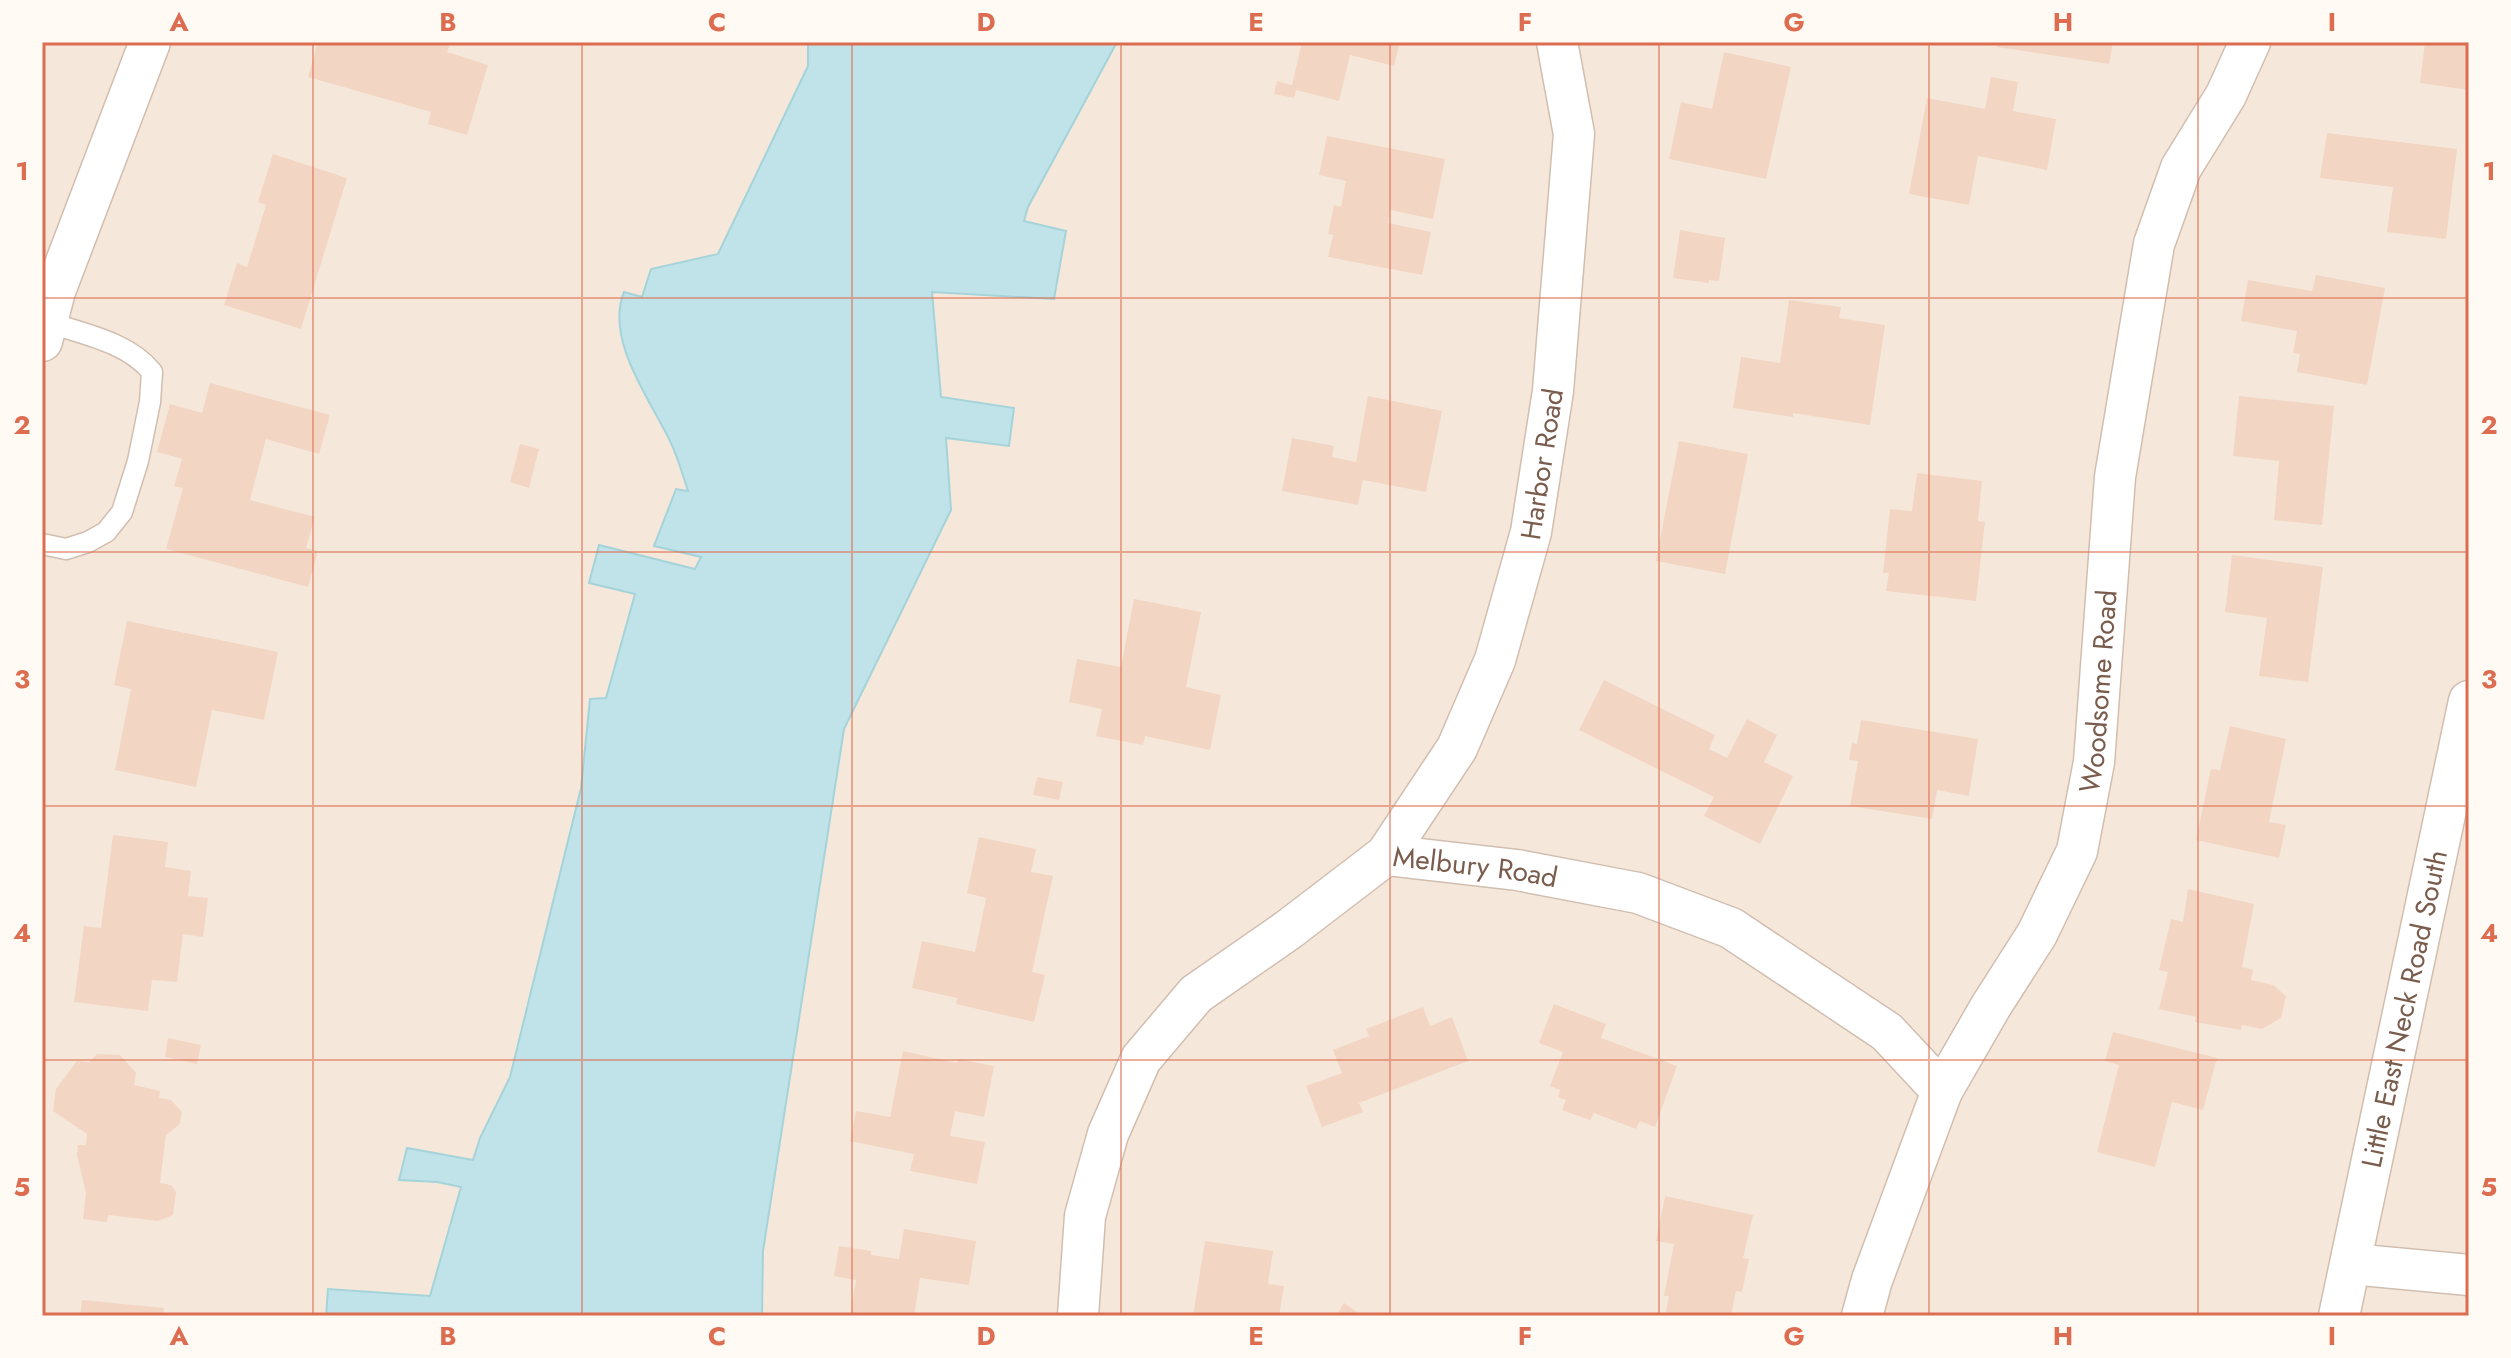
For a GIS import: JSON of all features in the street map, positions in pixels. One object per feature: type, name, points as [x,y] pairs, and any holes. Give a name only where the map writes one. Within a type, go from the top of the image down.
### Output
[{"type":"street","points":[[44,332],[55,291],[150,42]]},
{"type":"street","name":"Harbor Road","points":[[1386,855],[1457,748],[1495,660],[1531,532],[1553,391],[1574,134],[1557,42]]},
{"type":"street","name":"Woodsome Road","points":[[1862,1316],[1872,1280],[1942,1091],[2037,934],[2077,851],[2094,762],[2115,477],[2154,244],[2181,168],[2226,95],[2250,42]]},
{"type":"street","name":"Little East Neck Road South","points":[[2339,1316],[2460,781],[2469,701]]},
{"type":"street","name":"Melbury Road","points":[[1078,1316],[1085,1216],[1108,1134],[1141,1059],[1196,994],[1288,930],[1386,855],[1517,870],[1638,893],[1731,928],[1887,1032],[1942,1091]]},
{"type":"street","points":[[2351,1264],[2469,1275]]},
{"type":"lane","points":[[42,544],[66,549],[88,542],[106,532],[122,512],[138,461],[150,402],[152,372],[141,358],[114,344],[44,332]]},
{"type":"shaded area","points":[[42,42],[2469,42],[2469,1316],[42,1316]]},
{"type":"water","points":[[808,42],[1117,42],[1028,207],[1024,221],[1066,231],[1054,299],[932,292],[941,397],[1014,408],[1009,446],[946,438],[951,510],[844,729],[763,1251],[762,1316],[326,1316],[328,1289],[430,1296],[461,1187],[399,1180],[407,1148],[473,1160],[480,1138],[510,1077],[581,788],[590,699],[606,698],[635,594],[589,583],[599,545],[695,569],[701,557],[654,546],[676,489],[688,491],[671,443],[640,386],[624,348],[620,310],[624,292],[642,297],[651,269],[718,254],[808,66]]},
{"type":"building","points":[[318,42],[437,42],[449,46],[447,52],[488,65],[467,135],[428,124],[431,112],[308,77]]},
{"type":"building","points":[[1302,42],[1400,42],[1394,66],[1350,55],[1339,101],[1296,90],[1294,98],[1274,94],[1277,81],[1292,85]]},
{"type":"building","points":[[1997,42],[2113,42],[2109,64],[1997,47]]},
{"type":"building","points":[[2425,42],[2469,42],[2469,90],[2420,83]]},
{"type":"building","points":[[1724,52],[1791,67],[1766,179],[1669,159],[1681,102],[1712,109]]},
{"type":"building","points":[[1991,77],[2018,82],[2013,111],[2056,119],[2047,170],[1978,156],[1969,205],[1909,194],[1927,98],[1985,109]]},
{"type":"building","points":[[2327,133],[2457,149],[2446,239],[2387,232],[2393,187],[2320,178]]},
{"type":"building","points":[[1327,136],[1445,159],[1433,219],[1390,210],[1388,223],[1431,232],[1422,275],[1328,257],[1333,235],[1328,234],[1334,205],[1341,207],[1346,181],[1319,175]]},
{"type":"building","points":[[273,154],[347,178],[301,329],[224,305],[237,263],[247,267],[266,205],[258,202]]},
{"type":"building","points":[[1680,230],[1725,238],[1719,281],[1709,280],[1709,283],[1673,278]]},
{"type":"building","points":[[2316,275],[2385,288],[2367,385],[2297,372],[2300,354],[2293,353],[2297,331],[2241,321],[2248,280],[2312,291]]},
{"type":"building","points":[[1789,300],[1841,307],[1839,318],[1885,325],[1870,425],[1793,413],[1793,417],[1733,408],[1741,357],[1780,363]]},
{"type":"building","points":[[210,383],[330,415],[319,454],[266,439],[250,500],[315,517],[306,548],[318,551],[308,587],[166,549],[183,488],[174,486],[182,459],[157,452],[170,404],[202,413]]},
{"type":"building","points":[[1368,396],[1442,411],[1426,492],[1363,480],[1358,505],[1282,491],[1292,438],[1334,446],[1332,457],[1356,462]]},
{"type":"building","points":[[2239,396],[2334,406],[2322,525],[2274,520],[2279,461],[2233,456]]},
{"type":"building","points":[[1679,441],[1748,454],[1725,574],[1656,561]]},
{"type":"building","points":[[520,444],[539,449],[529,488],[510,482]]},
{"type":"building","points":[[1917,473],[1982,481],[1978,521],[1985,522],[1976,601],[1886,591],[1889,573],[1883,573],[1890,509],[1912,511]]},
{"type":"building","points":[[2232,555],[2323,567],[2308,682],[2259,676],[2267,618],[2225,612]]},
{"type":"building","points":[[1134,599],[1201,612],[1186,687],[1221,695],[1210,750],[1145,736],[1143,745],[1096,736],[1102,709],[1069,702],[1077,659],[1121,667]]},
{"type":"building","points":[[127,621],[278,652],[264,720],[212,710],[196,787],[115,770],[131,689],[114,685]]},
{"type":"building","points":[[1604,680],[1715,735],[1709,749],[1727,758],[1747,719],[1777,735],[1764,762],[1793,776],[1760,844],[1704,816],[1714,797],[1579,730]]},
{"type":"building","points":[[1861,720],[1978,739],[1969,796],[1937,790],[1932,819],[1850,806],[1858,761],[1849,760],[1852,743],[1857,744]]},
{"type":"building","points":[[2230,726],[2286,739],[2269,822],[2286,825],[2279,858],[2196,840],[2211,769],[2220,770]]},
{"type":"building","points":[[1037,777],[1063,782],[1059,800],[1033,795]]},
{"type":"building","points":[[113,835],[168,842],[165,867],[191,871],[188,896],[208,898],[203,937],[183,934],[177,982],[152,980],[148,1011],[74,1002],[84,926],[101,928]]},
{"type":"building","points":[[979,837],[1036,849],[1031,872],[1053,876],[1032,972],[1045,975],[1034,1022],[956,1004],[957,998],[912,988],[922,941],[975,952],[986,898],[967,893]]},
{"type":"building","points":[[2188,889],[2254,904],[2242,967],[2253,970],[2251,980],[2273,985],[2286,996],[2281,1018],[2262,1029],[2242,1025],[2241,1030],[2195,1022],[2196,1017],[2159,1009],[2168,972],[2159,970],[2171,919],[2183,922]]},
{"type":"building","points":[[1554,1004],[1606,1024],[1601,1038],[1677,1066],[1655,1127],[1640,1121],[1636,1129],[1594,1113],[1590,1120],[1562,1110],[1566,1100],[1558,1097],[1560,1090],[1550,1086],[1563,1052],[1539,1043]]},
{"type":"building","points":[[1423,1007],[1430,1026],[1452,1017],[1468,1061],[1359,1103],[1363,1112],[1322,1127],[1306,1086],[1342,1073],[1333,1050],[1369,1036],[1366,1029]]},
{"type":"building","points":[[2113,1032],[2217,1058],[2203,1110],[2172,1102],[2155,1167],[2097,1152],[2119,1065],[2105,1061]]},
{"type":"building","points":[[168,1038],[201,1045],[197,1064],[165,1057]]},
{"type":"building","points":[[903,1051],[957,1063],[958,1059],[994,1066],[984,1117],[955,1111],[950,1136],[985,1142],[977,1184],[910,1171],[914,1154],[850,1141],[856,1111],[890,1117]]},
{"type":"building","points":[[97,1054],[120,1055],[136,1073],[134,1085],[160,1091],[159,1098],[171,1100],[182,1112],[180,1124],[166,1135],[160,1183],[171,1185],[176,1192],[173,1215],[158,1221],[108,1215],[107,1222],[83,1219],[86,1193],[77,1155],[78,1145],[86,1145],[87,1134],[53,1111],[56,1089],[77,1061],[89,1062]]},
{"type":"building","points":[[1665,1196],[1753,1215],[1743,1258],[1749,1259],[1742,1292],[1736,1291],[1731,1316],[1665,1316],[1669,1296],[1664,1296],[1674,1244],[1656,1241]]},
{"type":"building","points":[[904,1229],[976,1241],[969,1285],[920,1278],[914,1316],[850,1316],[856,1280],[834,1276],[839,1246],[899,1259]]},
{"type":"building","points":[[1205,1241],[1273,1251],[1268,1284],[1284,1286],[1279,1316],[1193,1316]]},
{"type":"building","points":[[82,1300],[164,1308],[163,1316],[80,1316]]},
{"type":"building","points":[[1344,1303],[1363,1316],[1336,1316]]}]
